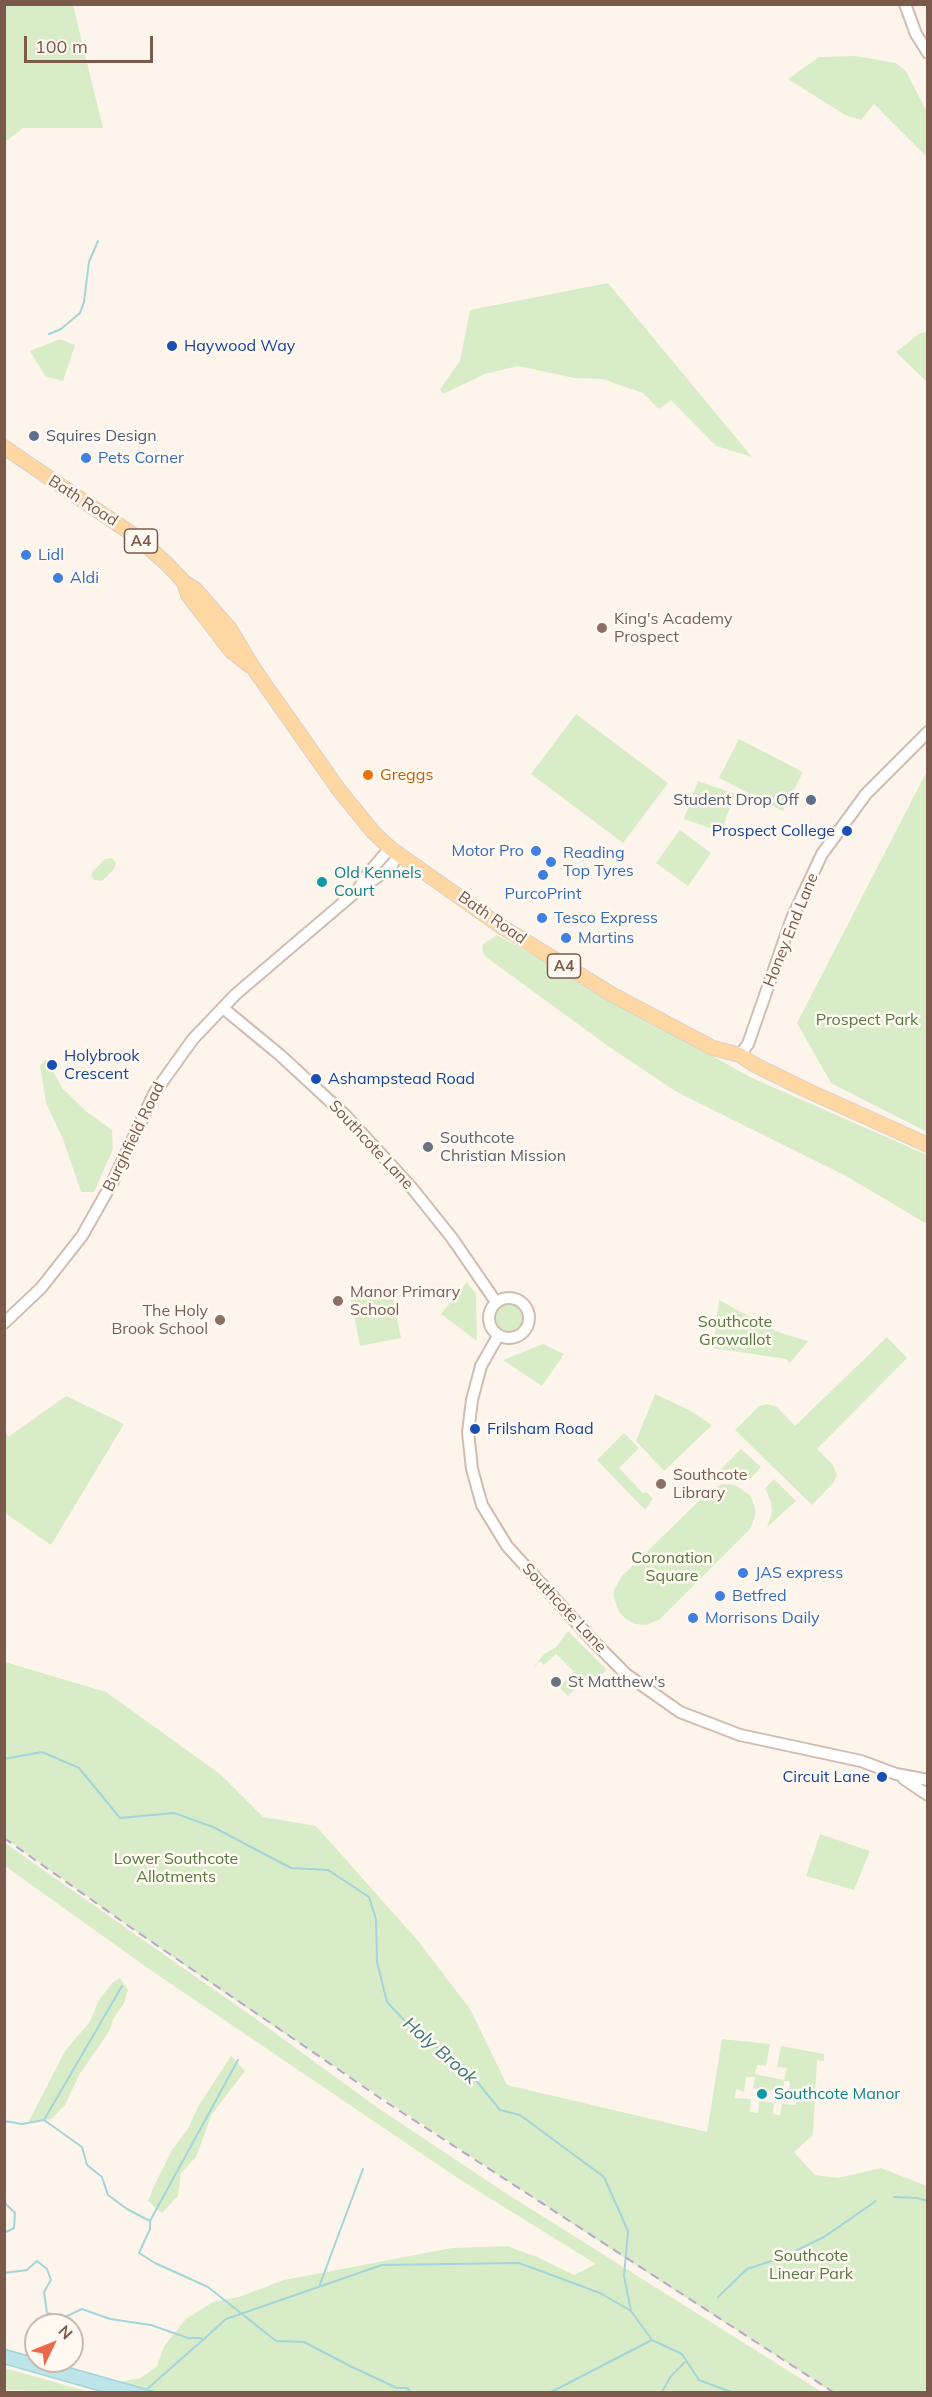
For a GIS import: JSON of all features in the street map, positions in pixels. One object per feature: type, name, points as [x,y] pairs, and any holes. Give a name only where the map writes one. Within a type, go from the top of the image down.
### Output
[{"type":"main road","name":"Bath Road","points":[[4,447],[138,538],[163,559],[184,582],[188,595],[231,651],[254,669],[353,808],[395,852],[499,925],[573,972],[713,1048],[740,1055],[753,1064],[804,1089],[927,1145]]},
{"type":"street","points":[[905,4],[916,34],[927,53]]},
{"type":"street","name":"Honey End Lane","points":[[740,1055],[748,1044],[792,918],[822,854],[866,794],[927,732]]},
{"type":"street","name":"Burghfield Road","points":[[4,1323],[41,1288],[82,1236],[98,1210],[146,1108],[193,1039],[236,994],[358,890],[386,871],[395,852]]},
{"type":"street","name":"Southcote Lane","points":[[223,1008],[280,1055],[345,1115],[412,1188],[452,1238],[496,1302]]},
{"type":"street","points":[[503,1299],[517,1300],[526,1307],[529,1320],[525,1331],[511,1339],[498,1336],[488,1319],[492,1307],[503,1299]]},
{"type":"street","name":"Southcote Lane","points":[[498,1336],[481,1366],[472,1400],[468,1432],[472,1469],[482,1505],[507,1546],[626,1674],[680,1712],[740,1736],[861,1761],[896,1774],[927,1780]]},
{"type":"street","name":"Southcote Lane","points":[[896,1774],[927,1795]]},
{"type":"green space","points":[[5,4],[73,5],[103,128],[23,128],[5,142]]},
{"type":"green space","points":[[856,56],[896,63],[906,71],[927,112],[927,157],[874,104],[861,120],[845,115],[788,79],[819,57]]},
{"type":"green space","points":[[608,283],[752,457],[716,446],[671,400],[659,409],[643,393],[602,379],[574,378],[518,366],[485,374],[443,394],[440,389],[460,361],[470,310]]},
{"type":"green space","points":[[928,332],[927,382],[896,352],[920,333]]},
{"type":"green space","points":[[60,339],[75,345],[63,381],[45,376],[30,351]]},
{"type":"green space","points":[[576,714],[668,783],[623,843],[531,774]]},
{"type":"green space","points":[[739,739],[803,772],[783,811],[719,778]]},
{"type":"green space","name":"Prospect Park","points":[[927,771],[927,1132],[831,1083],[797,1023]]},
{"type":"green space","points":[[698,781],[735,794],[721,832],[684,819]]},
{"type":"green space","points":[[680,830],[711,853],[688,886],[656,863]]},
{"type":"green space","points":[[112,858],[116,863],[114,869],[102,881],[94,880],[91,876],[93,871],[105,859]]},
{"type":"green space","points":[[497,935],[750,1077],[927,1155],[927,1224],[846,1176],[675,1091],[608,1046],[486,957],[482,950],[483,944]]},
{"type":"green space","points":[[46,1059],[63,1089],[87,1112],[112,1130],[113,1149],[94,1192],[81,1192],[63,1139],[46,1103],[40,1065]]},
{"type":"green space","points":[[467,1282],[476,1294],[477,1341],[441,1314]]},
{"type":"green space","points":[[392,1293],[401,1338],[360,1346],[351,1300]]},
{"type":"green space","name":"Southcote Growallot","points":[[719,1300],[778,1332],[808,1341],[790,1363],[786,1359],[713,1348]]},
{"type":"green space","points":[[509,1302],[521,1307],[526,1319],[521,1331],[509,1336],[497,1331],[492,1319],[497,1307]]},
{"type":"green space","points":[[887,1337],[907,1358],[817,1449],[833,1465],[837,1475],[833,1483],[812,1505],[735,1430],[759,1406],[767,1404],[777,1407],[795,1426]]},
{"type":"green space","points":[[543,1344],[564,1354],[542,1386],[503,1360]]},
{"type":"green space","points":[[655,1394],[689,1410],[712,1425],[664,1471],[636,1441]]},
{"type":"green space","points":[[66,1396],[124,1424],[51,1545],[5,1513],[5,1430],[8,1437]]},
{"type":"green space","points":[[624,1433],[639,1448],[619,1468],[644,1494],[646,1492],[653,1499],[645,1510],[597,1460]]},
{"type":"green space","points":[[741,1449],[761,1467],[750,1479],[738,1473],[717,1473]]},
{"type":"green space","points":[[774,1479],[796,1501],[767,1527],[772,1512],[771,1502],[765,1488]]},
{"type":"green space","name":"Coronation Square","points":[[722,1484],[735,1485],[751,1496],[756,1512],[751,1528],[659,1620],[646,1625],[635,1624],[626,1619],[619,1612],[614,1597],[614,1590],[622,1576],[708,1492]]},
{"type":"green space","points":[[568,1631],[607,1670],[601,1675],[584,1680],[568,1696],[559,1687],[574,1672],[556,1654],[544,1665],[540,1661],[532,1669],[544,1654],[556,1647]]},
{"type":"green space","name":"Southcote Linear Park","points":[[5,1662],[106,1692],[220,1774],[263,1817],[316,1826],[419,1942],[470,2009],[507,2085],[707,2132],[722,2039],[770,2044],[766,2066],[757,2065],[755,2074],[784,2080],[787,2068],[777,2067],[781,2046],[824,2054],[824,2061],[817,2060],[813,2135],[794,2152],[815,2175],[838,2178],[881,2168],[927,2186],[927,2392],[833,2392],[626,2259],[257,2015],[5,1838]],"holes":[[[746,2077],[755,2077],[753,2088],[783,2092],[784,2081],[790,2081],[788,2097],[796,2098],[796,2105],[782,2104],[780,2115],[773,2114],[774,2103],[759,2101],[758,2113],[750,2112],[751,2099],[735,2098],[736,2089],[744,2092]]]},
{"type":"green space","points":[[820,1834],[870,1851],[854,1890],[806,1876]]},
{"type":"green space","points":[[5,1843],[256,2019],[378,2108],[504,2192],[822,2392],[156,2392],[118,2382],[141,2378],[157,2366],[164,2346],[186,2319],[213,2302],[239,2297],[284,2280],[452,2248],[507,2246],[537,2257],[574,2275],[596,2264],[462,2181],[149,1969],[5,1866]]},
{"type":"green space","points":[[120,1978],[128,1990],[124,2003],[113,2019],[110,2030],[79,2075],[65,2105],[51,2119],[28,2123],[65,2051],[89,2023],[99,2000],[113,1982]]},
{"type":"green space","points":[[231,2056],[245,2071],[212,2114],[196,2157],[181,2173],[178,2196],[162,2213],[148,2201],[154,2186],[172,2150],[187,2130],[198,2107]]},
{"type":"green space","points":[[4,2368],[65,2385],[90,2392],[5,2390]]},
{"type":"water","points":[[4,2349],[24,2355],[24,2369],[5,2364]]},
{"type":"water","points":[[84,2372],[156,2392],[103,2392],[36,2373]]},
{"type":"waterway","points":[[49,334],[61,329],[80,313],[84,302],[89,262],[98,241]]},
{"type":"waterway","name":"Holy Brook","points":[[4,1759],[42,1752],[79,1768],[120,1818],[174,1813],[213,1827],[291,1868],[328,1870],[369,1897],[376,1919],[377,1962],[387,2002],[420,2037],[452,2056],[466,2068],[500,2110],[520,2115],[604,2177],[628,2231],[624,2276],[631,2311],[652,2340],[682,2354],[699,2380],[731,2392]]},
{"type":"waterway","points":[[44,2120],[122,1986]]},
{"type":"waterway","points":[[150,2221],[238,2060]]},
{"type":"waterway","points":[[4,2121],[22,2124],[44,2120],[82,2147],[87,2165],[102,2177],[108,2195],[127,2209],[150,2221],[150,2229],[139,2253],[155,2263],[208,2287],[276,2341],[304,2342],[352,2367],[397,2388],[407,2388],[411,2392]]},
{"type":"waterway","points":[[319,2287],[363,2169]]},
{"type":"waterway","points":[[894,2197],[928,2201]]},
{"type":"waterway","points":[[718,2297],[747,2269],[781,2258],[824,2237],[876,2201]]},
{"type":"waterway","points":[[4,2202],[15,2213],[14,2228],[4,2233]]},
{"type":"waterway","points":[[4,2273],[27,2270],[37,2261],[47,2269],[51,2280],[44,2292],[47,2313],[65,2317],[82,2309],[110,2319],[151,2325],[188,2338],[204,2339],[226,2319],[382,2265],[519,2263],[600,2293],[631,2311]]},
{"type":"waterway","points":[[146,2390],[204,2339]]},
{"type":"waterway","points":[[551,2392],[652,2340]]},
{"type":"waterway","points":[[662,2392],[671,2376],[685,2362]]},
{"type":"railway","points":[[4,1838],[383,2100],[833,2392]]},
{"type":"place","name":"Haywood Way","points":[[172,346]]},
{"type":"place","name":"Squires Design","points":[[34,436]]},
{"type":"place","name":"Pets Corner","points":[[86,458]]},
{"type":"place","name":"Lidl","points":[[26,555]]},
{"type":"place","name":"Aldi","points":[[58,578]]},
{"type":"place","name":"King's Academy Prospect","points":[[602,628]]},
{"type":"place","name":"Greggs","points":[[368,775]]},
{"type":"place","name":"Student Drop Off","points":[[811,800]]},
{"type":"place","name":"Prospect College","points":[[847,831]]},
{"type":"place","name":"Motor Pro","points":[[536,851]]},
{"type":"place","name":"Reading Top Tyres","points":[[551,862]]},
{"type":"place","name":"PurcoPrint","points":[[543,875]]},
{"type":"place","name":"Old Kennels Court","points":[[322,882]]},
{"type":"place","name":"Tesco Express","points":[[542,918]]},
{"type":"place","name":"Martins","points":[[566,938]]},
{"type":"place","name":"Holybrook Crescent","points":[[52,1065]]},
{"type":"place","name":"Ashampstead Road","points":[[316,1079]]},
{"type":"place","name":"Southcote Christian Mission","points":[[428,1147]]},
{"type":"place","name":"Manor Primary School","points":[[338,1301]]},
{"type":"place","name":"The Holy Brook School","points":[[220,1320]]},
{"type":"place","name":"Frilsham Road","points":[[475,1429]]},
{"type":"place","name":"Southcote Library","points":[[661,1484]]},
{"type":"place","name":"JAS express","points":[[743,1573]]},
{"type":"place","name":"Betfred","points":[[720,1596]]},
{"type":"place","name":"Morrisons Daily","points":[[693,1618]]},
{"type":"place","name":"St Matthew's","points":[[556,1682]]},
{"type":"place","name":"Circuit Lane","points":[[882,1777]]},
{"type":"place","name":"Southcote Manor","points":[[762,2094]]},
{"type":"park label","name":"Lower Southcote Allotments","points":[[176,1868]]}]
